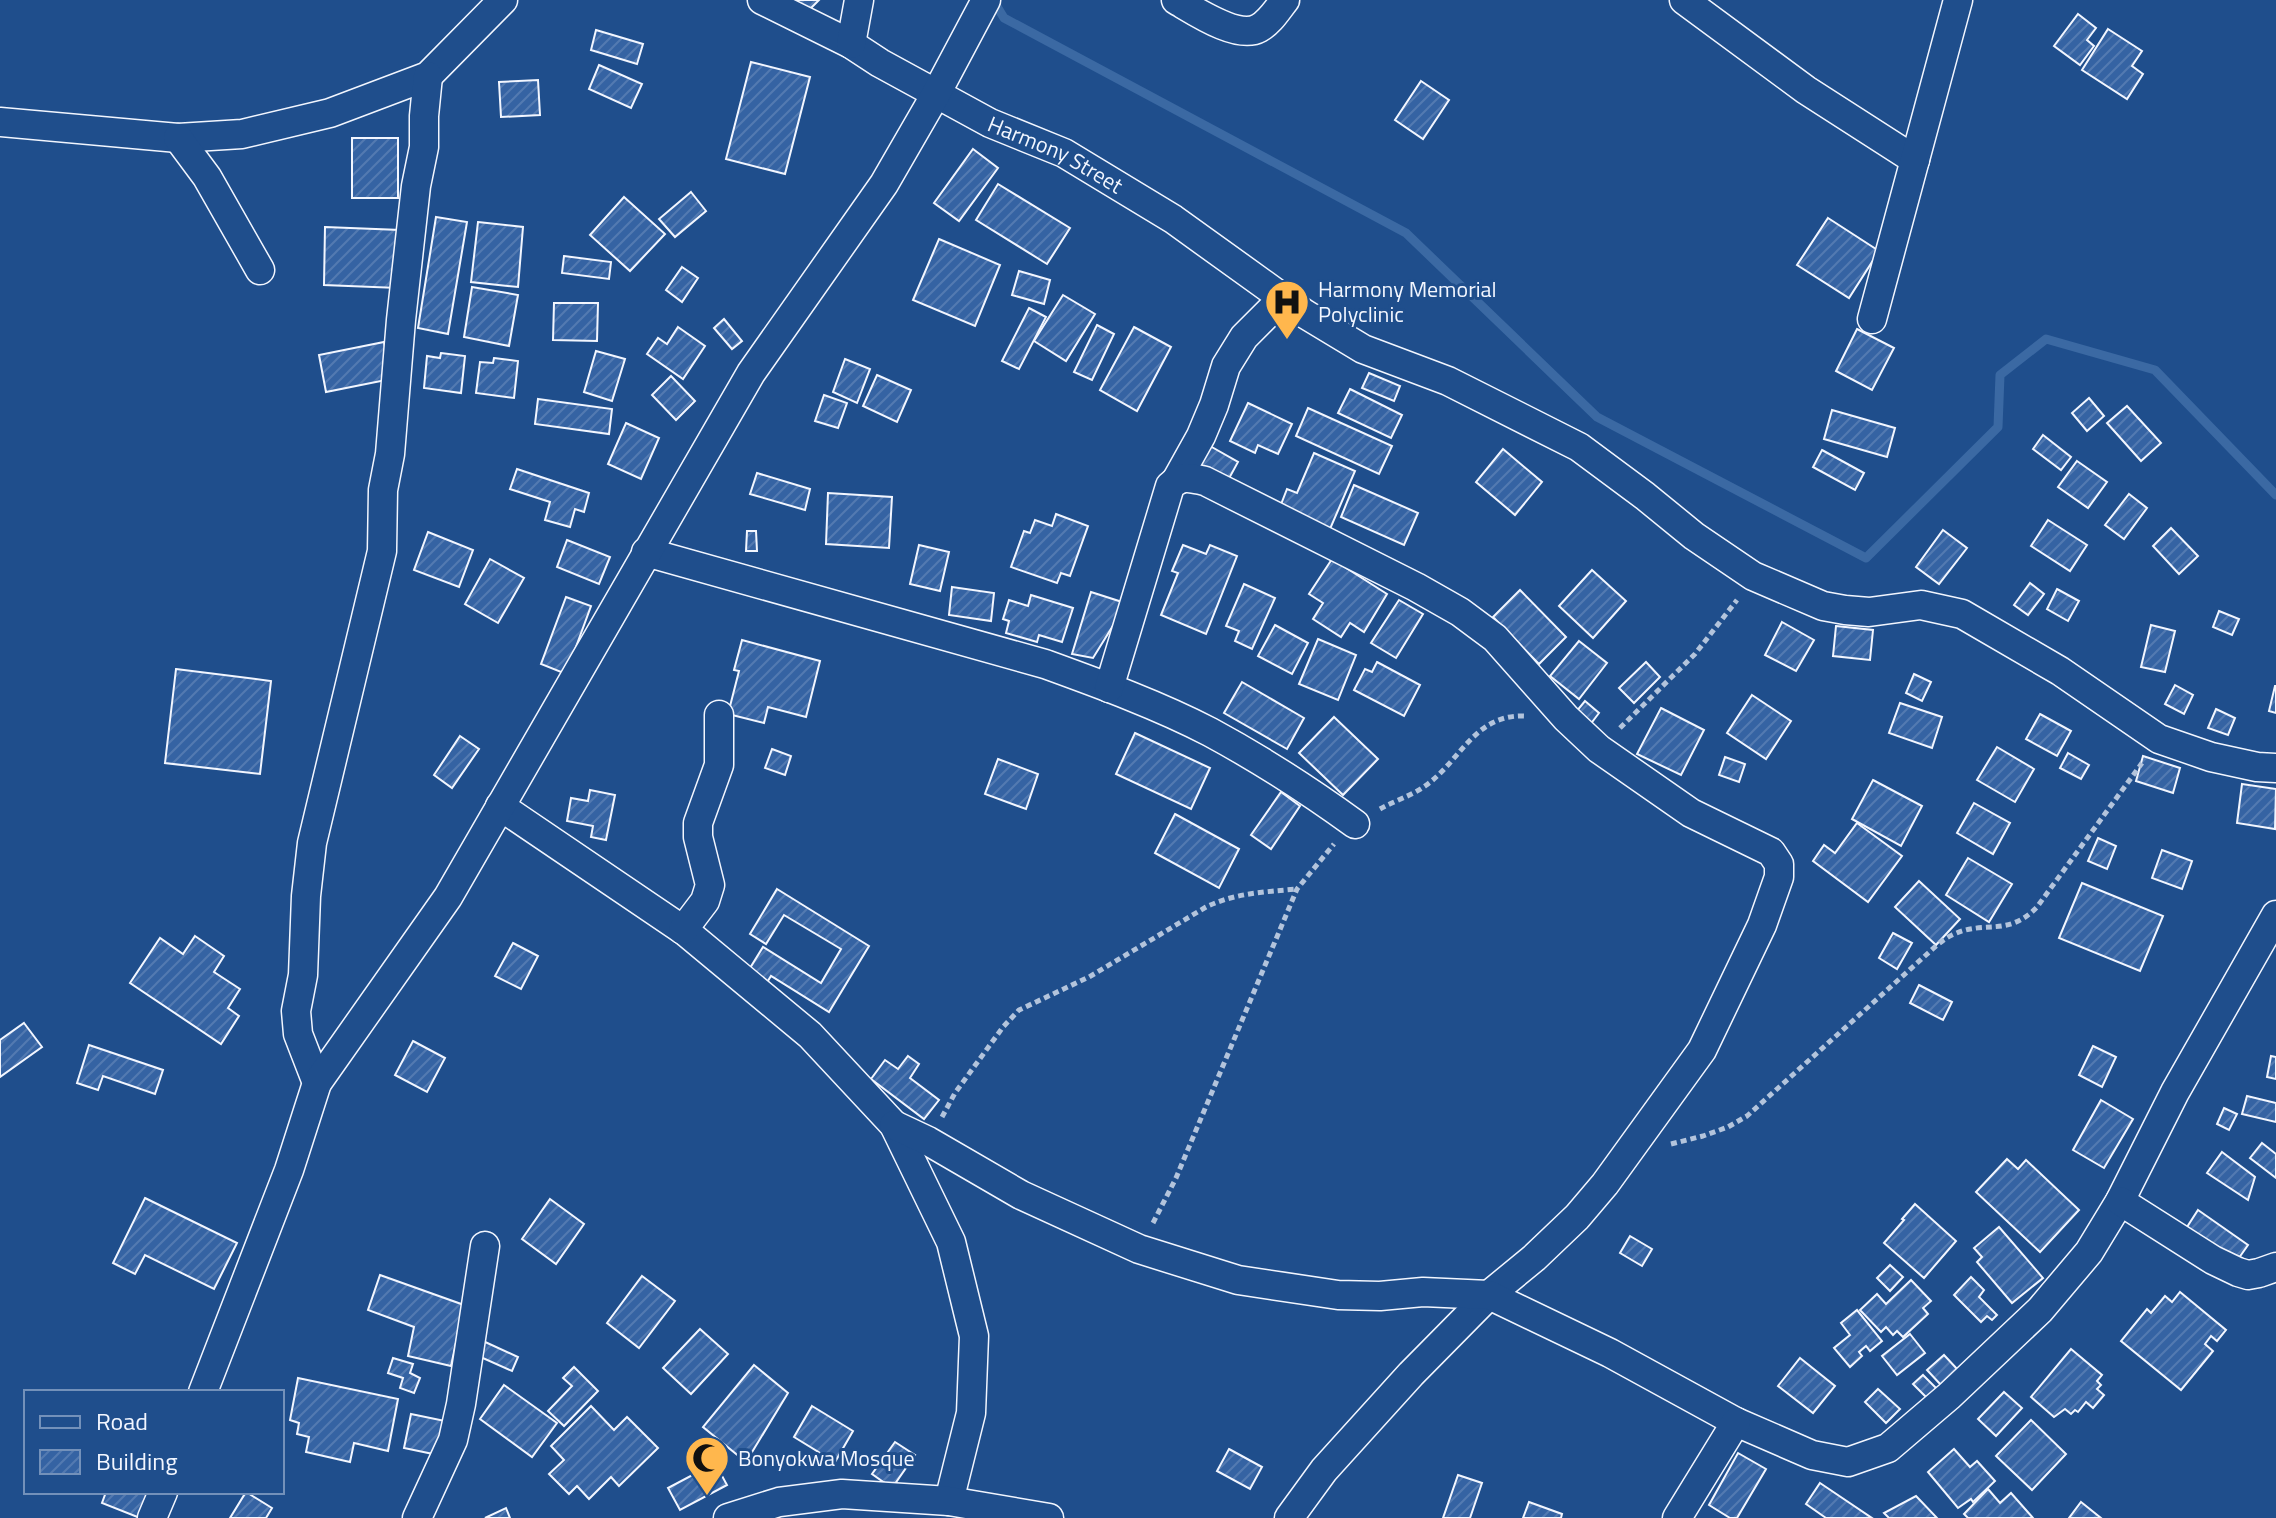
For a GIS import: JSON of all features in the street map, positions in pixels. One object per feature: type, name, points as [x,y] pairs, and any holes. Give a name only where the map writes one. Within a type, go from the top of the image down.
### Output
[{"type":"street","points":[[0,122],[178,138],[242,134],[330,113],[428,76],[503,0]]},
{"type":"street","name":"Harmony Street","points":[[762,0],[851,44],[990,123],[1064,153],[1173,219],[1283,298],[1363,349],[1448,381],[1579,447],[1694,536],[1753,576],[1823,606],[1869,612],[1921,605],[1962,614],[2060,671],[2159,739],[2211,757],[2276,768]]},
{"type":"street","points":[[851,44],[859,0]]},
{"type":"street","points":[[204,1390],[289,1170],[317,1083],[448,897],[751,373],[884,184],[986,0]]},
{"type":"street","points":[[1176,0],[1200,14],[1245,32],[1262,27],[1285,0]]},
{"type":"street","points":[[1684,0],[1806,90],[1915,160]]},
{"type":"street","points":[[1872,319],[1958,0]]},
{"type":"street","points":[[317,1083],[298,1034],[296,1011],[303,975],[309,870],[312,843],[382,551],[383,490],[390,454],[416,186],[424,147],[428,76]]},
{"type":"street","points":[[178,138],[207,177],[260,270]]},
{"type":"street","points":[[1109,688],[1170,486],[1177,479],[1210,415],[1226,366],[1244,337],[1283,298]]},
{"type":"street","points":[[1177,479],[1187,477],[1205,481],[1460,612],[1495,638],[1566,718],[1599,749],[1691,813],[1771,852],[1779,864],[1779,877],[1762,925],[1702,1050],[1605,1184],[1577,1217],[1489,1295],[1411,1374],[1334,1460],[1289,1518]]},
{"type":"street","points":[[646,552],[1045,664],[1109,688],[1208,731],[1299,784],[1355,824]]},
{"type":"street","points":[[683,930],[705,901],[710,885],[698,837],[698,823],[719,765],[719,715]]},
{"type":"street","points":[[500,806],[683,930],[810,1035],[894,1125],[951,1242],[974,1336],[971,1413],[949,1501]]},
{"type":"street","points":[[894,1125],[1021,1195],[1139,1249],[1238,1280],[1338,1295],[1380,1296],[1423,1292],[1489,1295],[1610,1353],[1736,1422],[1812,1455],[1848,1462],[1888,1448],[1949,1396],[2040,1310],[2089,1252],[2120,1201],[2175,1092],[2276,915]]},
{"type":"street","points":[[2120,1201],[2213,1260],[2238,1272],[2248,1275],[2276,1267]]},
{"type":"street","points":[[417,1518],[453,1440],[485,1246]]},
{"type":"street","points":[[1677,1518],[1736,1422]]},
{"type":"street","points":[[152,1518],[162,1494]]},
{"type":"street","points":[[728,1518],[779,1502],[842,1494],[949,1501],[1049,1518]]},
{"type":"path","points":[[1599,749],[1695,654],[1753,576]]},
{"type":"path","points":[[1139,1249],[1176,1178],[1297,889],[1334,843],[1355,824],[1426,786],[1493,720],[1506,716],[1566,718]]},
{"type":"path","points":[[1664,1147],[1716,1132],[1747,1116],[1950,935],[1970,929],[2010,925],[2025,919],[2037,907],[2159,739]]},
{"type":"path","points":[[928,1141],[955,1093],[1019,1010],[1089,977],[1225,898],[1297,889]]},
{"type":"building","points":[[794,0],[819,0],[807,12]]},
{"type":"building","points":[[2078,14],[2096,28],[2087,40],[2094,46],[2080,65],[2054,46]]},
{"type":"building","points":[[2108,29],[2142,51],[2132,66],[2143,74],[2127,99],[2082,70]]},
{"type":"building","points":[[596,30],[643,44],[637,64],[591,50]]},
{"type":"building","points":[[751,62],[810,77],[785,174],[726,159]]},
{"type":"building","points":[[599,65],[642,84],[631,108],[589,89]]},
{"type":"building","points":[[538,80],[540,115],[501,117],[499,82]]},
{"type":"building","points":[[1421,81],[1449,100],[1423,139],[1395,120]]},
{"type":"building","points":[[352,138],[398,138],[398,198],[352,198]]},
{"type":"building","points":[[973,149],[998,168],[959,221],[934,203]]},
{"type":"building","points":[[998,184],[1070,228],[1047,264],[976,220]]},
{"type":"building","points":[[691,192],[706,211],[675,237],[659,219]]},
{"type":"building","points":[[624,197],[665,234],[630,271],[590,235]]},
{"type":"building","points":[[436,217],[467,222],[448,334],[418,328]]},
{"type":"building","points":[[1828,218],[1879,251],[1849,298],[1797,265]]},
{"type":"building","points":[[478,222],[523,227],[518,287],[471,282]]},
{"type":"building","points":[[325,227],[400,230],[398,288],[324,285]]},
{"type":"building","points":[[939,239],[1000,265],[975,326],[913,300]]},
{"type":"building","points":[[564,256],[611,262],[609,279],[562,273]]},
{"type":"building","points":[[682,267],[698,278],[682,302],[666,290]]},
{"type":"building","points":[[1019,271],[1050,280],[1044,304],[1012,295]]},
{"type":"building","points":[[472,287],[518,295],[509,346],[464,337]]},
{"type":"building","points":[[1063,295],[1095,314],[1066,361],[1034,341]]},
{"type":"building","points":[[554,303],[598,303],[597,341],[553,340]]},
{"type":"building","points":[[1029,308],[1046,317],[1019,369],[1002,361]]},
{"type":"building","points":[[724,319],[742,341],[732,349],[714,328]]},
{"type":"building","points":[[1097,325],[1114,334],[1092,380],[1074,372]]},
{"type":"building","points":[[678,327],[705,346],[683,379],[647,354],[658,338],[667,344]]},
{"type":"building","points":[[1134,327],[1171,347],[1137,411],[1100,390]]},
{"type":"building","points":[[1857,329],[1894,348],[1872,390],[1836,371]]},
{"type":"building","points":[[384,342],[391,379],[326,392],[319,355]]},
{"type":"building","points":[[596,351],[625,359],[612,401],[584,392]]},
{"type":"building","points":[[441,353],[465,356],[461,393],[424,388],[427,356],[440,358]]},
{"type":"building","points":[[494,358],[518,361],[514,398],[476,393],[480,362],[493,363]]},
{"type":"building","points":[[845,359],[870,369],[857,403],[833,392]]},
{"type":"building","points":[[1369,373],[1400,386],[1394,401],[1362,388]]},
{"type":"building","points":[[877,375],[911,390],[897,422],[863,406]]},
{"type":"building","points":[[671,376],[695,401],[676,420],[652,395]]},
{"type":"building","points":[[1350,389],[1402,415],[1391,438],[1338,413]]},
{"type":"building","points":[[824,395],[847,403],[838,428],[815,421]]},
{"type":"building","points":[[2089,398],[2104,416],[2087,431],[2072,413]]},
{"type":"building","points":[[538,399],[612,409],[609,434],[535,424]]},
{"type":"building","points":[[1248,403],[1292,424],[1278,454],[1258,445],[1255,453],[1230,441]]},
{"type":"building","points":[[2127,406],[2161,443],[2141,461],[2107,423]]},
{"type":"building","points":[[1308,408],[1392,446],[1379,474],[1296,436]]},
{"type":"building","points":[[1832,410],[1895,428],[1887,457],[1824,439]]},
{"type":"building","points":[[626,423],[659,438],[641,479],[608,464]]},
{"type":"building","points":[[2043,435],[2071,457],[2061,470],[2033,449]]},
{"type":"building","points":[[1210,446],[1238,462],[1226,484],[1197,468]]},
{"type":"building","points":[[1503,449],[1542,482],[1515,515],[1476,482]]},
{"type":"building","points":[[1822,450],[1864,473],[1855,490],[1813,467]]},
{"type":"building","points":[[1314,453],[1355,471],[1330,529],[1280,507],[1287,489],[1297,493]]},
{"type":"building","points":[[2077,461],[2107,482],[2088,508],[2058,487]]},
{"type":"building","points":[[517,469],[589,493],[584,512],[575,509],[570,527],[545,520],[550,502],[510,489]]},
{"type":"building","points":[[757,473],[810,489],[805,510],[750,494]]},
{"type":"building","points":[[1354,485],[1418,513],[1404,545],[1341,517]]},
{"type":"building","points":[[828,493],[892,497],[889,548],[826,544]]},
{"type":"building","points":[[2129,494],[2147,508],[2124,539],[2105,525]]},
{"type":"building","points":[[1056,514],[1088,526],[1070,576],[1061,573],[1057,583],[1011,567],[1024,531],[1030,533],[1035,520],[1052,526]]},
{"type":"building","points":[[2048,520],[2087,545],[2070,571],[2031,546]]},
{"type":"building","points":[[2171,528],[2198,556],[2179,574],[2153,546]]},
{"type":"building","points":[[1943,530],[1967,548],[1939,584],[1916,567]]},
{"type":"building","points":[[747,531],[756,531],[757,551],[746,551]]},
{"type":"building","points":[[428,532],[473,550],[459,587],[414,570]]},
{"type":"building","points":[[567,540],[610,557],[599,584],[557,567]]},
{"type":"building","points":[[919,545],[949,552],[940,591],[910,584]]},
{"type":"building","points":[[1183,545],[1206,554],[1210,545],[1237,556],[1206,634],[1161,615],[1178,573],[1172,571]]},
{"type":"building","points":[[490,559],[524,578],[498,623],[465,604]]},
{"type":"building","points":[[1332,559],[1387,594],[1364,632],[1350,623],[1341,637],[1313,619],[1323,603],[1309,594]]},
{"type":"building","points":[[1592,570],[1626,601],[1593,638],[1559,606]]},
{"type":"building","points":[[2030,583],[2044,594],[2028,615],[2014,605]]},
{"type":"building","points":[[1244,584],[1275,598],[1252,649],[1235,641],[1239,631],[1226,626]]},
{"type":"building","points":[[952,587],[994,593],[991,621],[949,615]]},
{"type":"building","points":[[2057,589],[2079,601],[2068,621],[2047,609]]},
{"type":"building","points":[[1520,590],[1566,637],[1539,664],[1493,617]]},
{"type":"building","points":[[1091,592],[1122,602],[1114,624],[1093,658],[1072,654]]},
{"type":"building","points":[[1031,595],[1073,608],[1062,642],[1039,635],[1037,642],[1006,633],[1009,621],[1003,619],[1009,600],[1028,606]]},
{"type":"building","points":[[566,597],[591,606],[566,674],[541,664]]},
{"type":"building","points":[[1399,600],[1423,614],[1396,658],[1371,643]]},
{"type":"building","points":[[2219,611],[2239,619],[2232,635],[2213,627]]},
{"type":"building","points":[[1782,622],[1814,640],[1796,671],[1765,655]]},
{"type":"building","points":[[1275,625],[1308,643],[1292,674],[1258,656]]},
{"type":"building","points":[[2151,625],[2175,631],[2165,672],[2141,667]]},
{"type":"building","points":[[1836,626],[1873,630],[1870,660],[1833,656]]},
{"type":"building","points":[[1318,639],[1356,655],[1338,700],[1299,684]]},
{"type":"building","points":[[742,640],[820,661],[806,717],[768,707],[764,723],[728,714],[739,671],[734,670]]},
{"type":"building","points":[[1579,641],[1607,663],[1579,699],[1550,676]]},
{"type":"building","points":[[1377,662],[1420,685],[1404,716],[1354,690],[1365,669],[1372,672]]},
{"type":"building","points":[[1646,662],[1660,677],[1634,703],[1619,688]]},
{"type":"building","points":[[176,669],[271,681],[260,774],[165,763]]},
{"type":"building","points":[[1914,674],[1931,682],[1922,701],[1906,693]]},
{"type":"building","points":[[1242,682],[1304,718],[1287,749],[1224,713]]},
{"type":"building","points":[[2175,685],[2193,695],[2184,714],[2165,704]]},
{"type":"building","points":[[2276,686],[2276,713],[2269,711]]},
{"type":"building","points":[[1752,695],[1791,721],[1766,759],[1727,733]]},
{"type":"building","points":[[1585,701],[1599,713],[1586,730],[1571,718]]},
{"type":"building","points":[[1900,703],[1942,717],[1932,748],[1889,733]]},
{"type":"building","points":[[1661,708],[1704,730],[1681,775],[1637,754]]},
{"type":"building","points":[[2216,709],[2235,718],[2228,735],[2208,728]]},
{"type":"building","points":[[2040,714],[2071,731],[2057,756],[2026,739]]},
{"type":"building","points":[[1334,717],[1378,759],[1343,795],[1299,753]]},
{"type":"building","points":[[1135,733],[1210,768],[1191,809],[1116,774]]},
{"type":"building","points":[[460,736],[479,749],[452,788],[434,775]]},
{"type":"building","points":[[1997,747],[2034,769],[2015,802],[1977,780]]},
{"type":"building","points":[[772,749],[791,756],[785,775],[765,768]]},
{"type":"building","points":[[2068,753],[2089,765],[2081,779],[2060,768]]},
{"type":"building","points":[[2143,756],[2180,768],[2173,793],[2136,781]]},
{"type":"building","points":[[1725,757],[1745,764],[1739,782],[1719,775]]},
{"type":"building","points":[[998,759],[1038,774],[1026,809],[985,794]]},
{"type":"building","points":[[1873,780],[1922,806],[1901,846],[1852,819]]},
{"type":"building","points":[[2242,784],[2276,789],[2275,829],[2237,823]]},
{"type":"building","points":[[590,790],[615,795],[606,840],[591,837],[593,826],[567,821],[571,798],[588,801]]},
{"type":"building","points":[[1281,792],[1300,806],[1271,849],[1251,835]]},
{"type":"building","points":[[1974,803],[2010,823],[1993,854],[1957,833]]},
{"type":"building","points":[[1175,814],[1239,849],[1219,888],[1155,853]]},
{"type":"building","points":[[1857,823],[1902,856],[1868,902],[1813,861],[1824,845],[1835,853]]},
{"type":"building","points":[[2098,838],[2116,846],[2107,869],[2088,861]]},
{"type":"building","points":[[2162,850],[2192,861],[2182,889],[2152,878]]},
{"type":"building","points":[[1968,858],[2012,884],[1989,922],[1946,895]]},
{"type":"building","points":[[1919,881],[1960,919],[1936,945],[1895,907]]},
{"type":"building","points":[[2082,883],[2163,916],[2140,971],[2059,938]]},
{"type":"building","points":[[777,889],[869,946],[829,1012],[771,976],[766,984],[747,973],[763,947],[821,983],[841,949],[784,915],[766,944],[750,934]]},
{"type":"building","points":[[1893,933],[1912,943],[1897,969],[1879,958]]},
{"type":"building","points":[[195,936],[224,956],[214,972],[240,989],[228,1008],[239,1016],[221,1044],[130,983],[160,938],[183,954]]},
{"type":"building","points":[[513,943],[538,956],[521,989],[495,976]]},
{"type":"building","points":[[1919,985],[1952,1002],[1943,1020],[1910,1003]]},
{"type":"building","points":[[24,1023],[42,1047],[0,1077],[0,1040]]},
{"type":"building","points":[[413,1041],[445,1058],[427,1092],[395,1075]]},
{"type":"building","points":[[89,1045],[163,1070],[155,1094],[103,1076],[98,1090],[77,1083]]},
{"type":"building","points":[[2093,1046],[2116,1057],[2102,1087],[2079,1075]]},
{"type":"building","points":[[908,1056],[919,1064],[910,1078],[939,1100],[924,1119],[871,1079],[885,1060],[898,1069]]},
{"type":"building","points":[[2271,1056],[2276,1057],[2276,1079],[2267,1077]]},
{"type":"building","points":[[2247,1096],[2276,1103],[2276,1122],[2242,1114]]},
{"type":"building","points":[[2101,1100],[2133,1119],[2104,1168],[2073,1150]]},
{"type":"building","points":[[2224,1108],[2237,1114],[2229,1130],[2217,1124]]},
{"type":"building","points":[[2262,1143],[2276,1154],[2276,1178],[2250,1158]]},
{"type":"building","points":[[2222,1152],[2255,1177],[2248,1200],[2207,1173]]},
{"type":"building","points":[[2007,1159],[2018,1169],[2026,1160],[2079,1210],[2040,1252],[1976,1192]]},
{"type":"building","points":[[145,1198],[237,1243],[214,1289],[145,1255],[135,1274],[113,1263]]},
{"type":"building","points":[[550,1199],[584,1224],[556,1264],[522,1239]]},
{"type":"building","points":[[1915,1204],[1956,1241],[1924,1278],[1884,1243]]},
{"type":"building","points":[[2198,1210],[2248,1245],[2236,1262],[2187,1227]]},
{"type":"building","points":[[1999,1227],[2043,1278],[2012,1303],[1977,1262],[1982,1257],[1974,1248]]},
{"type":"building","points":[[1630,1236],[1652,1249],[1642,1266],[1620,1253]]},
{"type":"building","points":[[1890,1265],[1903,1277],[1890,1291],[1877,1278]]},
{"type":"building","points":[[380,1275],[464,1305],[451,1366],[408,1356],[414,1327],[368,1310]]},
{"type":"building","points":[[642,1276],[675,1301],[639,1348],[607,1323]]},
{"type":"building","points":[[1971,1277],[1984,1290],[1979,1297],[1997,1315],[1992,1320],[1987,1316],[1981,1322],[1954,1295]]},
{"type":"building","points":[[1911,1280],[1931,1301],[1923,1308],[1928,1314],[1903,1337],[1897,1331],[1893,1335],[1886,1327],[1881,1332],[1860,1310],[1877,1294],[1886,1304]]},
{"type":"building","points":[[2180,1292],[2226,1330],[2217,1341],[2211,1336],[2205,1344],[2213,1351],[2181,1390],[2121,1341],[2147,1309],[2151,1313],[2165,1296],[2172,1302]]},
{"type":"building","points":[[1857,1310],[1882,1341],[1870,1351],[1866,1346],[1859,1352],[1862,1356],[1850,1367],[1834,1348],[1850,1335],[1841,1323]]},
{"type":"building","points":[[700,1329],[728,1354],[691,1394],[663,1368]]},
{"type":"building","points":[[1910,1334],[1925,1353],[1897,1375],[1882,1356]]},
{"type":"building","points":[[483,1341],[518,1357],[512,1371],[476,1355]]},
{"type":"building","points":[[2071,1349],[2102,1375],[2097,1381],[2101,1385],[2097,1389],[2104,1395],[2093,1408],[2086,1402],[2078,1412],[2075,1410],[2071,1414],[2065,1409],[2054,1417],[2031,1397]]},
{"type":"building","points":[[1944,1355],[1958,1370],[1941,1385],[1927,1370]]},
{"type":"building","points":[[393,1358],[413,1364],[410,1373],[420,1378],[414,1393],[400,1388],[403,1378],[388,1373]]},
{"type":"building","points":[[1800,1358],[1835,1386],[1813,1413],[1778,1386]]},
{"type":"building","points":[[754,1365],[788,1393],[746,1462],[703,1427]]},
{"type":"building","points":[[574,1367],[598,1391],[564,1426],[548,1411],[572,1386],[563,1378]]},
{"type":"building","points":[[1923,1375],[1938,1390],[1928,1399],[1913,1384]]},
{"type":"building","points":[[298,1378],[398,1399],[388,1451],[354,1443],[350,1462],[306,1452],[309,1437],[297,1434],[299,1423],[290,1420]]},
{"type":"building","points":[[504,1385],[557,1423],[532,1457],[480,1419]]},
{"type":"building","points":[[1878,1389],[1900,1409],[1886,1423],[1865,1402]]},
{"type":"building","points":[[2004,1392],[2022,1408],[1996,1436],[1978,1419]]},
{"type":"building","points":[[591,1406],[614,1430],[627,1417],[658,1448],[619,1486],[611,1477],[589,1499],[577,1486],[569,1494],[549,1474],[564,1460],[551,1446]]},
{"type":"building","points":[[812,1406],[853,1431],[835,1462],[794,1437]]},
{"type":"building","points":[[411,1414],[445,1421],[438,1455],[404,1448]]},
{"type":"building","points":[[2031,1420],[2066,1454],[2032,1490],[1996,1456]]},
{"type":"building","points":[[895,1442],[915,1455],[892,1488],[872,1474]]},
{"type":"building","points":[[1229,1449],[1262,1467],[1250,1489],[1217,1471]]},
{"type":"building","points":[[1954,1449],[1970,1467],[1977,1461],[1995,1481],[1973,1502],[1971,1499],[1958,1508],[1928,1472]]},
{"type":"building","points":[[1738,1453],[1766,1469],[1737,1518],[1730,1518],[1709,1505]]},
{"type":"building","points":[[715,1463],[727,1485],[680,1510],[668,1488]]},
{"type":"building","points":[[1458,1475],[1482,1483],[1470,1518],[1443,1518]]},
{"type":"building","points":[[1820,1483],[1872,1518],[1826,1518],[1806,1504]]},
{"type":"building","points":[[1988,1489],[2000,1503],[2011,1493],[2033,1518],[1968,1518],[1964,1514]]},
{"type":"building","points":[[105,1494],[149,1494],[140,1518],[102,1503]]},
{"type":"building","points":[[245,1494],[272,1508],[266,1518],[230,1518]]},
{"type":"building","points":[[1916,1496],[1937,1518],[1889,1518],[1884,1513]]},
{"type":"building","points":[[1529,1502],[1562,1514],[1561,1518],[1523,1518]]},
{"type":"building","points":[[2081,1502],[2101,1518],[2069,1518]]},
{"type":"building","points":[[506,1508],[510,1518],[485,1518]]},
{"type":"waterway","points":[[993,0],[1004,18],[1406,233],[1597,417],[1866,558],[1998,427],[2000,375],[2046,339],[2155,370],[2276,495]]},
{"type":"place","name":"Harmony Memorial Polyclinic","points":[[1287,341]]},
{"type":"place","name":"Bonyokwa Mosque","points":[[707,1497]]}]
